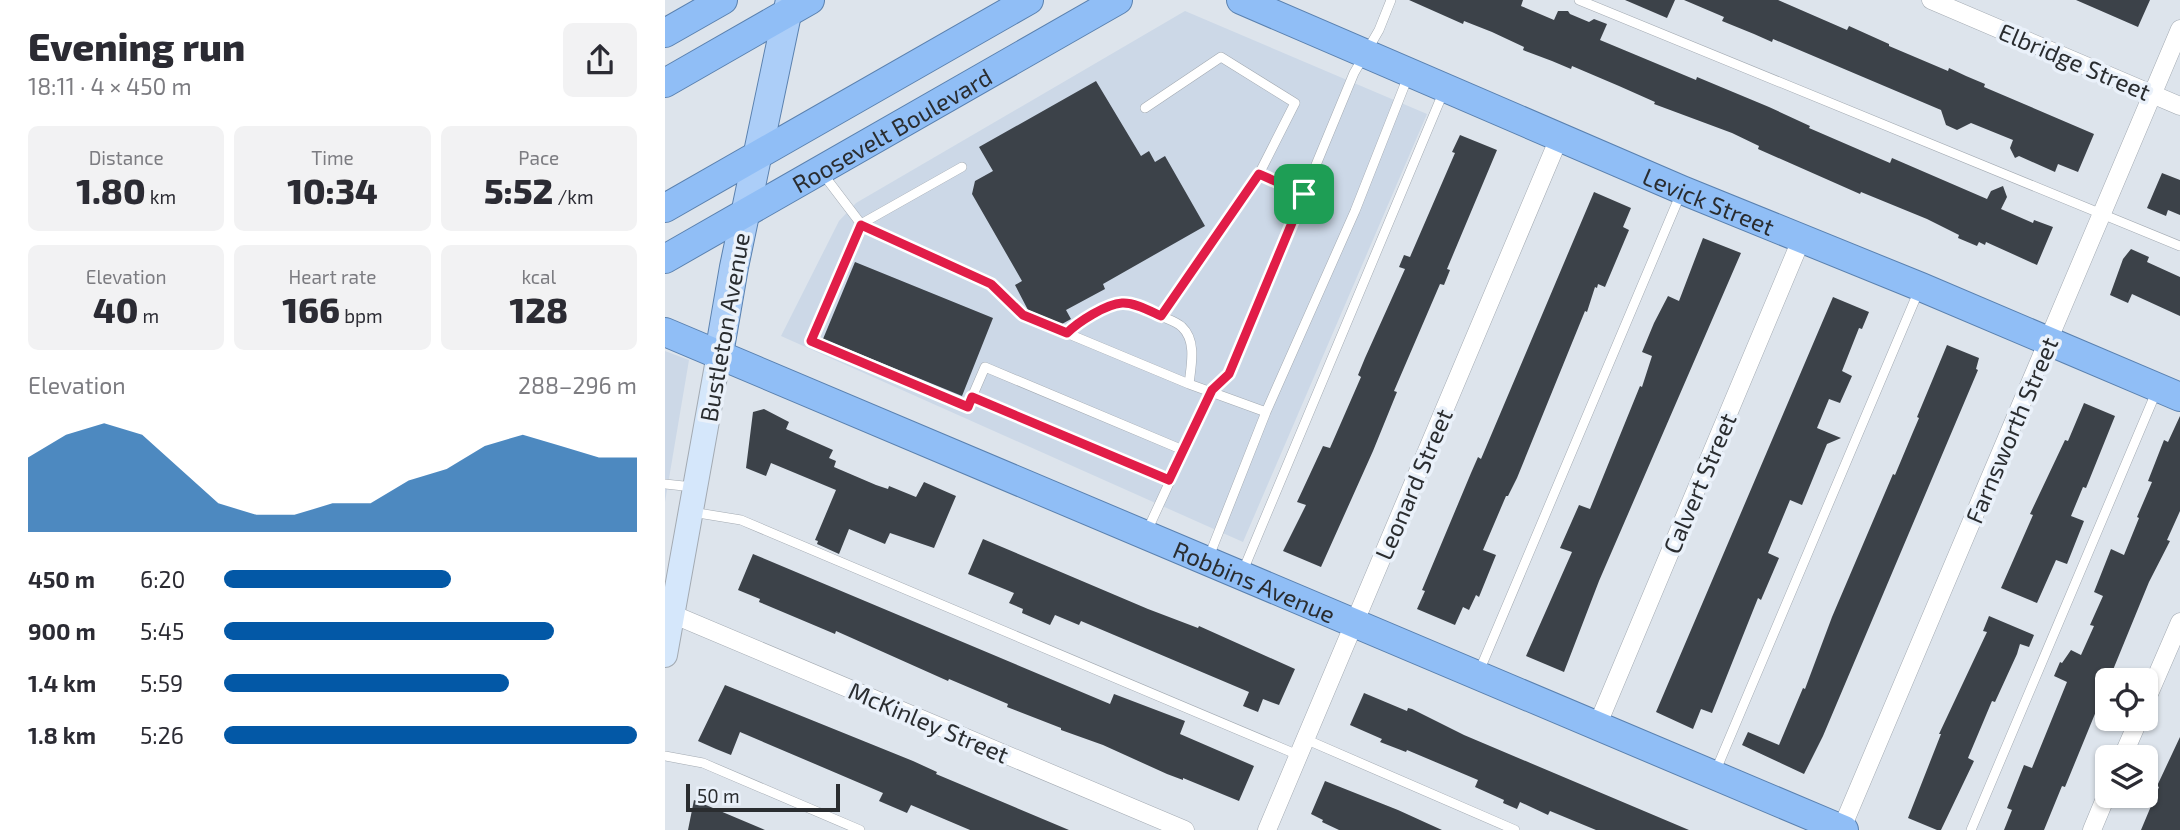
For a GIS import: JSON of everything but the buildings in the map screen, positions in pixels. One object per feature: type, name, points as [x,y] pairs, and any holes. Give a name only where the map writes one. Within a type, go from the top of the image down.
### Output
[{"type":"highway","name":"Roosevelt Boulevard","points":[[665,208],[1029,0]]},
{"type":"highway","name":"Roosevelt Boulevard","points":[[665,259],[1118,0]]},
{"type":"highway","points":[[665,33],[716,2]]},
{"type":"highway","name":"Levick Street","points":[[1258,3],[1445,90],[2169,392]]},
{"type":"highway","points":[[665,83],[796,4]]},
{"type":"highway","name":"Robbins Avenue","points":[[665,332],[1842,830]]},
{"type":"main road","name":"Bustleton Avenue","points":[[665,655],[757,155],[796,4]]},
{"type":"street","name":"Elbridge Street","points":[[1930,0],[2180,106]]},
{"type":"street","name":"Farnsworth Street","points":[[1842,830],[2180,29]]},
{"type":"street","name":"Leonard Street","points":[[1267,830],[1559,138]]},
{"type":"street","name":"Calvert Street","points":[[1597,726],[1801,240]]},
{"type":"street","name":"McKinley Street","points":[[672,614],[1185,830]]},
{"type":"street","points":[[2158,673],[2180,622]]},
{"type":"street","points":[[2092,830],[2101,808]]},
{"type":"lane","points":[[1145,535],[1212,390],[1229,374],[1354,73],[1366,55],[1391,0]]},
{"type":"lane","points":[[1579,0],[2180,246]]},
{"type":"lane","points":[[1145,108],[1221,57],[1295,103],[1259,174],[1161,316]]},
{"type":"lane","points":[[1207,561],[1266,412],[1355,211],[1409,74]]},
{"type":"lane","points":[[1241,575],[1445,90]]},
{"type":"lane","points":[[962,167],[861,225],[811,341],[968,407],[985,367],[1183,450]]},
{"type":"lane","points":[[820,170],[861,225],[991,284],[1023,315],[1189,384],[1212,390],[1266,412]]},
{"type":"lane","points":[[1259,174],[1304,194]]},
{"type":"lane","points":[[1478,675],[1682,190]]},
{"type":"lane","points":[[1714,775],[1921,287]]},
{"type":"lane","points":[[1067,333],[1082,319],[1122,303],[1144,308],[1183,328],[1193,354],[1189,384]]},
{"type":"lane","points":[[1971,830],[2169,392]]},
{"type":"lane","points":[[972,397],[1169,480]]},
{"type":"lane","points":[[665,484],[693,500],[741,520],[1301,747],[1515,830]]},
{"type":"lane","points":[[665,756],[703,763],[860,830]]},
{"type":"shaded area","points":[[1185,11],[1427,114],[1243,542],[781,336],[839,221],[856,203]]},
{"type":"shaded area","points":[[665,351],[689,360],[665,502]]},
{"type":"route","points":[[1259,174],[1304,194],[1229,374],[1212,390],[1169,480],[972,397],[968,407],[811,341],[861,225],[991,284],[1023,315],[1067,333],[1082,319],[1122,303],[1144,308],[1161,316],[1259,174]]}]
